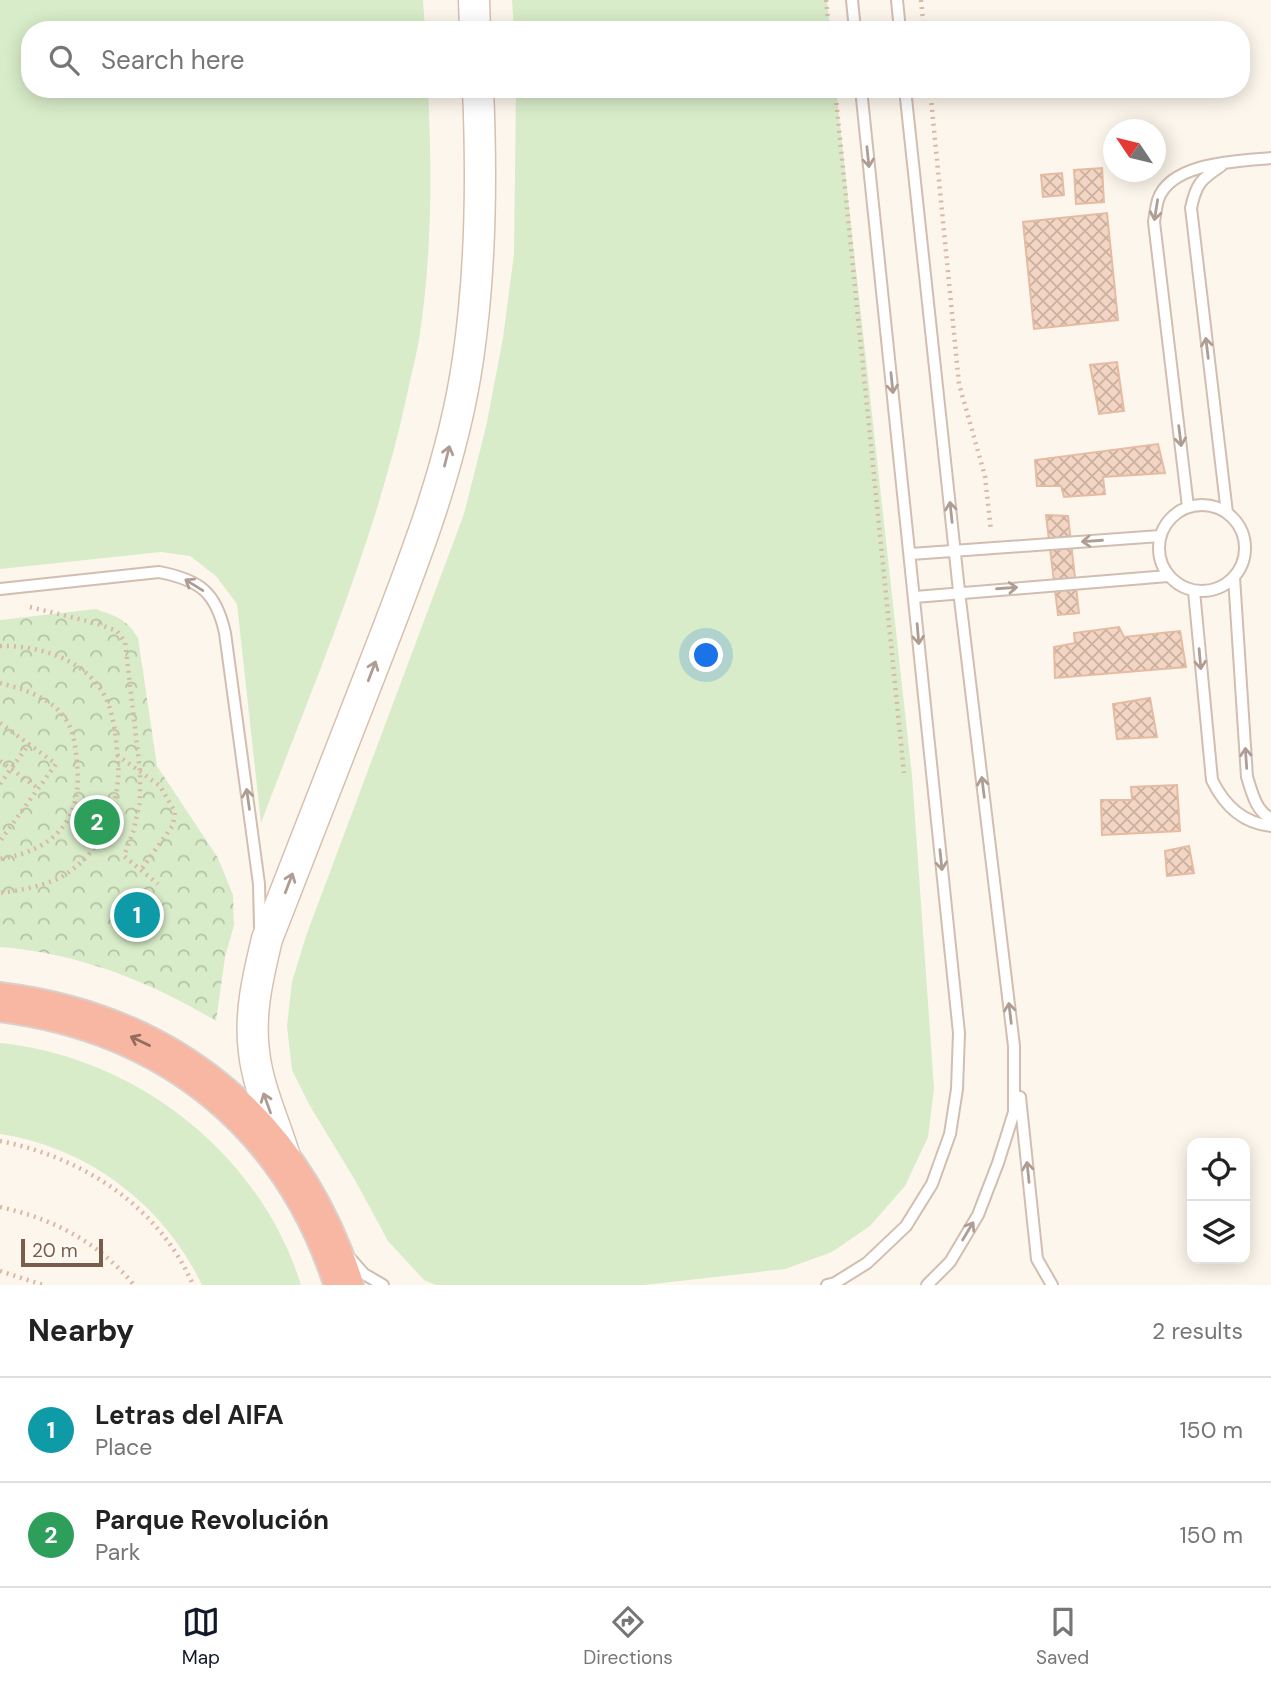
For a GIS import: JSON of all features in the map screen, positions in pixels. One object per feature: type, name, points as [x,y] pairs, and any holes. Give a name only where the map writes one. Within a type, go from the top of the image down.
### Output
[{"type":"highway","points":[[0,1002],[34,1006],[81,1017],[137,1039],[198,1076],[231,1103],[261,1134],[288,1168],[311,1204],[344,1285]]},
{"type":"main road","points":[[474,0],[475,21]]},
{"type":"main road","points":[[288,1168],[262,1091],[254,1054],[252,1021],[255,988],[267,939],[414,561],[446,461],[468,361],[478,265],[478,98]]},
{"type":"lane","points":[[852,0],[854,21]]},
{"type":"lane","points":[[897,0],[899,21]]},
{"type":"lane","points":[[827,1285],[835,1283],[867,1263],[906,1226],[932,1184],[950,1134],[957,1089],[959,1033],[862,98]]},
{"type":"lane","points":[[906,98],[959,591],[1037,1259],[1052,1285]]},
{"type":"lane","points":[[1188,507],[1154,222],[1158,198],[1174,180],[1194,169],[1271,158]]},
{"type":"lane","points":[[1227,163],[1204,177],[1195,190],[1191,208],[1227,513]]},
{"type":"lane","points":[[1201,505],[1227,513],[1237,522],[1243,534],[1245,549],[1242,564],[1234,577],[1222,586],[1208,591],[1194,591],[1180,586],[1168,576],[1161,563],[1158,550],[1166,523],[1176,513],[1188,507],[1201,505]]},
{"type":"lane","points":[[911,554],[1160,536]]},
{"type":"lane","points":[[0,589],[159,572],[181,576],[214,599],[225,634],[260,884],[260,930],[255,988]]},
{"type":"lane","points":[[915,597],[959,591],[1168,576]]},
{"type":"lane","points":[[1234,577],[1247,778],[1253,797],[1264,816],[1271,818]]},
{"type":"lane","points":[[1194,591],[1212,780],[1220,797],[1236,812],[1249,822],[1271,826]]},
{"type":"lane","points":[[928,1285],[950,1262],[971,1227],[999,1163],[1014,1112],[1014,1046]]},
{"type":"lane","points":[[311,1204],[334,1242],[364,1274],[383,1285]]},
{"type":"path","points":[[826,0],[828,21]]},
{"type":"path","points":[[921,0],[923,21]]},
{"type":"path","points":[[836,98],[904,773]]},
{"type":"path","points":[[931,98],[959,384],[985,476],[993,548]]},
{"type":"path","points":[[24,608],[34,607],[117,631],[125,642],[140,771],[140,802],[134,832],[124,856],[158,884]]},
{"type":"path","points":[[0,646],[35,648],[59,655],[79,668],[94,683],[109,704],[116,736],[119,780],[114,811],[101,838],[85,858],[66,875],[43,884],[0,893]]},
{"type":"path","points":[[0,684],[25,690],[48,702],[65,718],[75,743],[78,771],[77,801],[67,823],[51,840],[30,852],[0,859]]},
{"type":"path","points":[[0,723],[56,764],[0,840]]},
{"type":"path","points":[[0,784],[29,744]]},
{"type":"path","points":[[117,755],[160,786],[175,811],[175,818],[141,870]]},
{"type":"path","points":[[0,761],[39,789]]},
{"type":"path","points":[[0,1141],[50,1154],[95,1176],[119,1192],[159,1231],[176,1254],[193,1285]]},
{"type":"path","points":[[0,1207],[54,1222],[79,1236],[102,1252],[134,1285]]},
{"type":"path","points":[[0,1271],[43,1285]]},
{"type":"green space","points":[[0,0],[423,0],[424,21],[21,21],[21,98],[428,98],[430,181],[427,272],[419,341],[407,395],[394,450],[361,558],[261,823],[237,604],[216,576],[190,556],[161,552],[0,569]]},
{"type":"green space","points":[[512,0],[827,0],[829,21],[513,21]]},
{"type":"green space","points":[[516,98],[837,98],[912,776],[934,1088],[928,1137],[905,1186],[870,1226],[832,1252],[785,1269],[644,1285],[436,1285],[424,1280],[388,1241],[292,1070],[287,1026],[292,982],[306,936],[464,514],[486,427],[503,338],[514,254]]},
{"type":"green space","points":[[96,609],[125,622],[138,638],[157,766],[218,858],[233,895],[234,925],[225,957],[216,1021],[165,993],[112,971],[57,955],[0,947],[0,620]]},
{"type":"green space","points":[[0,1043],[50,1052],[99,1068],[144,1091],[186,1120],[224,1154],[256,1193],[282,1237],[301,1285],[202,1285],[167,1229],[145,1205],[120,1184],[93,1166],[63,1152],[0,1134]]},
{"type":"building","points":[[1102,168],[1104,202],[1076,204],[1074,170]]},
{"type":"building","points":[[1062,173],[1064,195],[1043,197],[1041,175]]},
{"type":"building","points":[[1107,213],[1118,320],[1034,329],[1023,222]]},
{"type":"building","points":[[1117,362],[1124,411],[1099,414],[1090,365]]},
{"type":"building","points":[[1158,444],[1165,473],[1103,477],[1105,494],[1064,497],[1061,486],[1037,486],[1035,460]]},
{"type":"building","points":[[1046,515],[1068,516],[1079,613],[1058,615]]},
{"type":"building","points":[[1119,627],[1124,637],[1180,631],[1186,667],[1055,678],[1054,647],[1075,643],[1074,633]]},
{"type":"building","points":[[1150,698],[1157,737],[1117,739],[1113,704]]},
{"type":"building","points":[[1177,785],[1180,831],[1102,835],[1101,800],[1132,800],[1131,787]]},
{"type":"building","points":[[1189,846],[1194,873],[1167,876],[1165,851]]},
{"type":"place","name":"Parque Revolución","points":[[97,822]]},
{"type":"place","name":"Letras del AIFA","points":[[137,915]]}]
